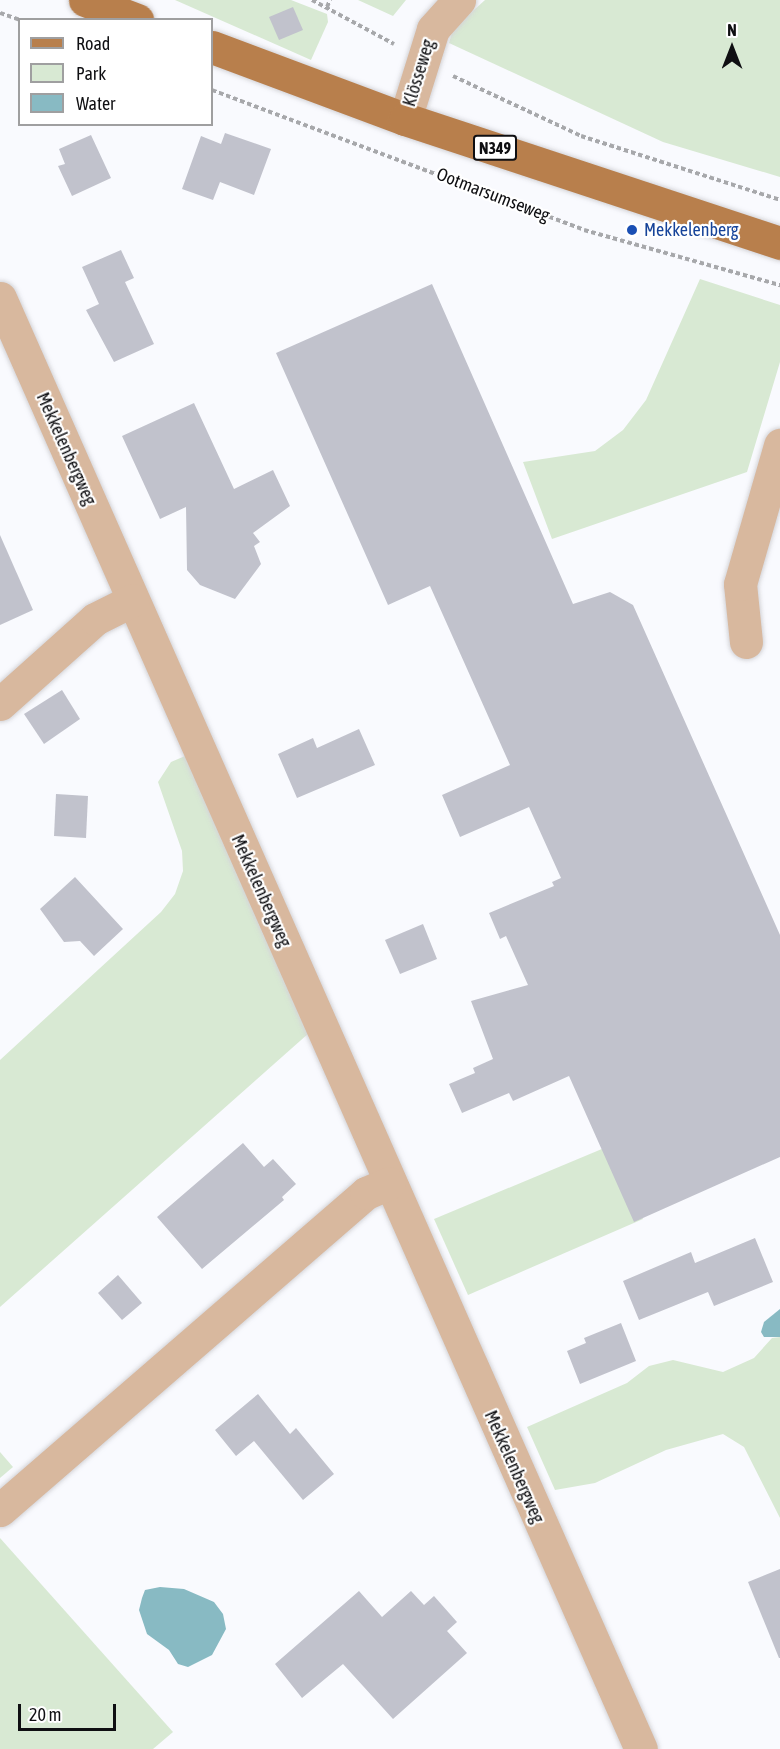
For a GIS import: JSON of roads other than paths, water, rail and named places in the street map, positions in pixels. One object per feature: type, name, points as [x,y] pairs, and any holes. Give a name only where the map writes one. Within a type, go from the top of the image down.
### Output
[{"type":"main road","points":[[85,0],[132,18]]},
{"type":"main road","name":"N349","points":[[213,47],[405,119],[780,243]]},
{"type":"street","name":"Klösseweg","points":[[405,119],[433,29],[459,0]]},
{"type":"street","name":"Mekkelenbergweg","points":[[0,298],[641,1749]]},
{"type":"street","points":[[746,642],[740,584],[780,445]]},
{"type":"street","points":[[0,704],[95,619],[133,600]]},
{"type":"street","points":[[0,1510],[366,1192],[389,1183]]},
{"type":"water","points":[[780,1309],[780,1337],[764,1337],[761,1332],[764,1322]]},
{"type":"water","points":[[160,1587],[184,1589],[214,1602],[223,1614],[226,1629],[212,1655],[188,1667],[178,1664],[169,1650],[147,1634],[139,1610],[142,1598],[145,1590]]},
{"type":"place","name":"Mekkelenberg","points":[[632,230]]}]
